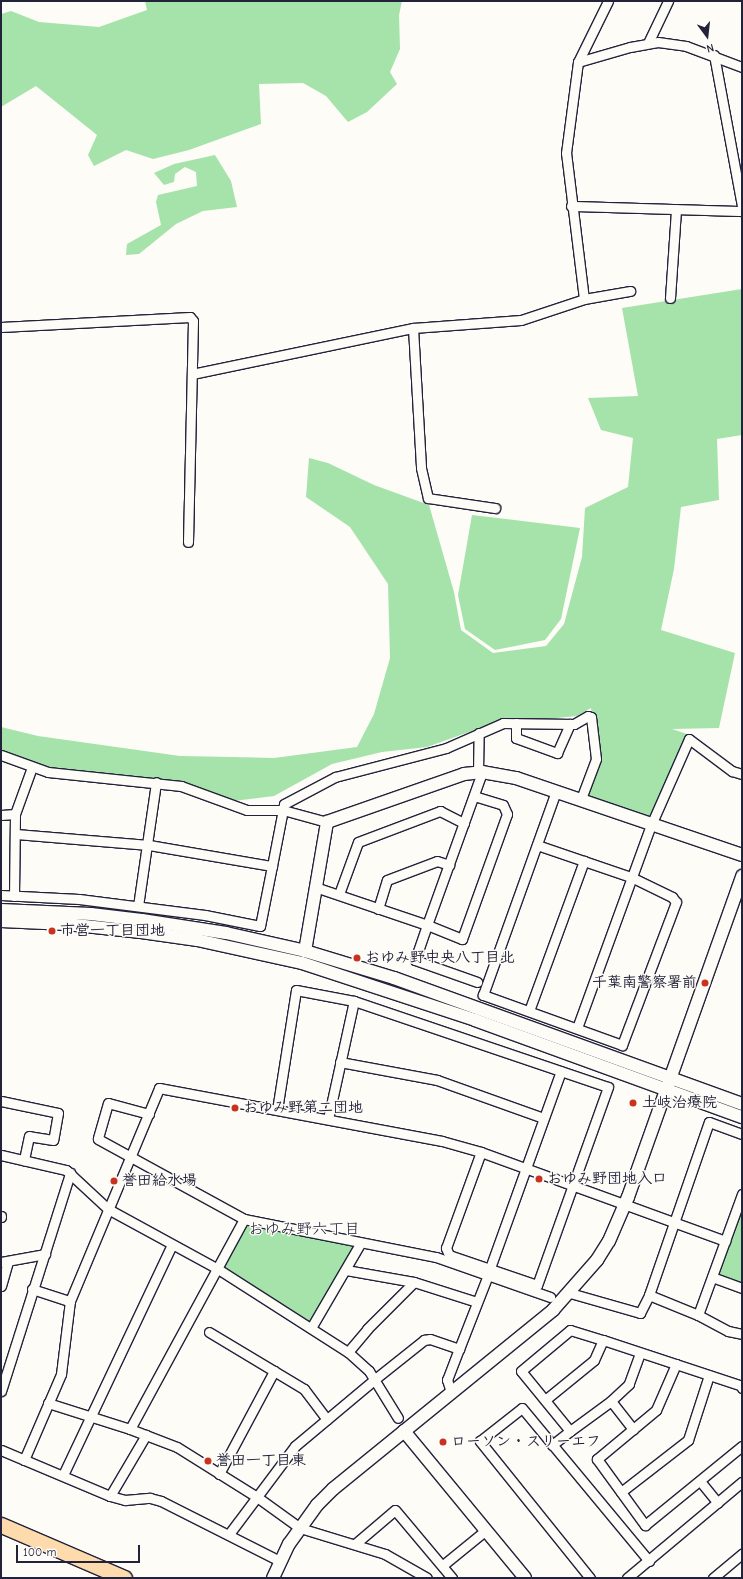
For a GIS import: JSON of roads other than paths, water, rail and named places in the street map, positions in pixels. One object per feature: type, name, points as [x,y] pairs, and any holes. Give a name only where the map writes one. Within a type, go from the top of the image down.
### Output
[{"type":"main road","points":[[1,1525],[124,1578]]},
{"type":"street","points":[[584,299],[566,152],[578,62],[608,1]]},
{"type":"street","points":[[648,43],[668,1]]},
{"type":"street","points":[[578,62],[648,43],[672,43],[714,55],[742,68]]},
{"type":"street","points":[[714,55],[742,206]]},
{"type":"street","points":[[572,206],[742,211]]},
{"type":"street","points":[[670,298],[676,209]]},
{"type":"street","points":[[192,374],[413,328],[521,320],[584,299],[630,291]]},
{"type":"street","points":[[1,327],[190,317],[193,321],[188,542]]},
{"type":"street","points":[[413,328],[421,468],[428,498],[495,508]]},
{"type":"street","points":[[1,895],[79,898],[260,926],[284,804],[335,777],[446,748],[503,723],[570,724],[591,717],[596,759],[581,799]]},
{"type":"street","points":[[516,723],[516,738],[557,753],[570,724]]},
{"type":"street","points":[[477,982],[415,960],[474,796],[480,772],[479,733]]},
{"type":"street","points":[[577,1028],[651,825],[689,739],[732,771],[742,774]]},
{"type":"street","points":[[1,755],[32,767],[88,778],[156,782],[181,786],[247,810],[283,810],[327,822],[447,780],[480,772],[516,778],[742,855]]},
{"type":"street","points":[[14,896],[16,834],[15,814],[32,767]]},
{"type":"street","points":[[138,906],[149,845],[156,782]]},
{"type":"street","points":[[537,845],[631,877],[672,897],[676,902],[622,1045],[483,995],[556,791]]},
{"type":"street","points":[[318,888],[427,925],[462,939],[507,814],[503,805],[474,796]]},
{"type":"street","points":[[339,894],[358,842],[440,811],[464,823]]},
{"type":"street","points":[[1,816],[15,814]]},
{"type":"street","points":[[305,951],[318,888],[327,822]]},
{"type":"street","points":[[16,834],[149,845],[272,866]]},
{"type":"street","points":[[530,1011],[584,860]]},
{"type":"street","points":[[378,909],[387,880],[437,861],[449,865]]},
{"type":"street","points":[[273,1578],[280,1561],[300,1528],[333,1489],[570,1293],[597,1260],[624,1206],[670,1084],[742,876]]},
{"type":"street","points":[[1,910],[91,914],[148,921],[226,933],[305,951],[401,981],[670,1084],[742,1117]]},
{"type":"street","points":[[1,921],[66,924],[141,932],[197,940],[302,963],[382,988],[670,1084],[742,1104]]},
{"type":"street","points":[[149,1114],[108,1103],[98,1139],[131,1159],[244,1219],[436,1257],[537,1285],[608,1087],[354,1001],[296,990],[277,1110]]},
{"type":"street","points":[[328,1119],[354,1001]]},
{"type":"street","points":[[340,1062],[437,1080],[543,1118]]},
{"type":"street","points":[[451,1392],[447,1380],[489,1272],[561,1071]]},
{"type":"street","points":[[24,1460],[61,1374],[70,1301],[108,1209],[131,1159],[159,1088],[442,1141],[481,1152],[572,1185],[624,1206],[725,1241]]},
{"type":"street","points":[[1,1101],[58,1113],[53,1140],[29,1136],[24,1160]]},
{"type":"street","points":[[570,1293],[640,1314],[674,1224],[709,1122],[742,1134]]},
{"type":"street","points":[[481,1152],[446,1248],[449,1255],[550,1297]]},
{"type":"street","points":[[1,1155],[70,1172],[108,1209],[218,1269],[348,1352],[375,1379],[398,1418]]},
{"type":"street","points":[[1,1391],[70,1172]]},
{"type":"street","points":[[698,1315],[742,1194]]},
{"type":"street","points":[[130,1429],[244,1219]]},
{"type":"street","points":[[311,1328],[361,1242]]},
{"type":"street","points":[[63,1475],[172,1244]]},
{"type":"street","points":[[1,1286],[4,1261],[45,1254]]},
{"type":"street","points":[[346,1270],[414,1282],[477,1302]]},
{"type":"street","points":[[712,1277],[742,1288]]},
{"type":"street","points":[[348,1352],[414,1282]]},
{"type":"street","points":[[32,1289],[70,1301]]},
{"type":"street","points":[[648,1296],[698,1315],[728,1331],[742,1334]]},
{"type":"street","points":[[570,1431],[521,1371],[570,1330],[709,1375],[742,1388]]},
{"type":"street","points":[[209,1332],[304,1389],[327,1419]]},
{"type":"street","points":[[228,1534],[295,1446],[375,1379],[424,1340],[430,1339],[460,1349]]},
{"type":"street","points":[[545,1400],[594,1360],[603,1340]]},
{"type":"street","points":[[552,1445],[611,1402],[629,1384],[640,1353]]},
{"type":"street","points":[[676,1364],[656,1410],[597,1460],[645,1525],[742,1446]]},
{"type":"street","points":[[219,1474],[274,1371]]},
{"type":"street","points":[[621,1492],[688,1440],[709,1375]]},
{"type":"street","points":[[611,1402],[633,1430]]},
{"type":"street","points":[[48,1404],[130,1429],[177,1447],[257,1497],[300,1528],[385,1554],[424,1577]]},
{"type":"street","points":[[590,1578],[480,1441],[522,1408],[649,1561]]},
{"type":"street","points":[[404,1431],[525,1578]]},
{"type":"street","points":[[110,1496],[146,1435]]},
{"type":"street","points":[[1,1450],[110,1496],[125,1500],[150,1498],[161,1500],[280,1561]]},
{"type":"street","points":[[700,1481],[718,1503]]},
{"type":"street","points":[[627,1578],[742,1482]]},
{"type":"street","points":[[355,1544],[395,1510],[452,1578]]},
{"type":"street","points":[[443,1566],[486,1530]]},
{"type":"street","points":[[713,1578],[742,1554]]},
{"type":"place","name":"市営一丁目団地","points":[[52,931]]},
{"type":"place","name":"おゆみ野中央八丁目北","points":[[357,958]]},
{"type":"place","name":"千葉南警察署前","points":[[705,983]]},
{"type":"place","name":"土岐治療院","points":[[633,1103]]},
{"type":"place","name":"おゆみ野第二団地","points":[[235,1108]]},
{"type":"place","name":"おゆみ野団地入口","points":[[539,1179]]},
{"type":"place","name":"誉田給水場","points":[[114,1181]]},
{"type":"place","name":"ローソン・スリーエフ","points":[[443,1442]]},
{"type":"place","name":"誉田一丁目東","points":[[208,1461]]},
{"type":"district","name":"おゆみ野六丁目","points":[[304,1229]]}]
